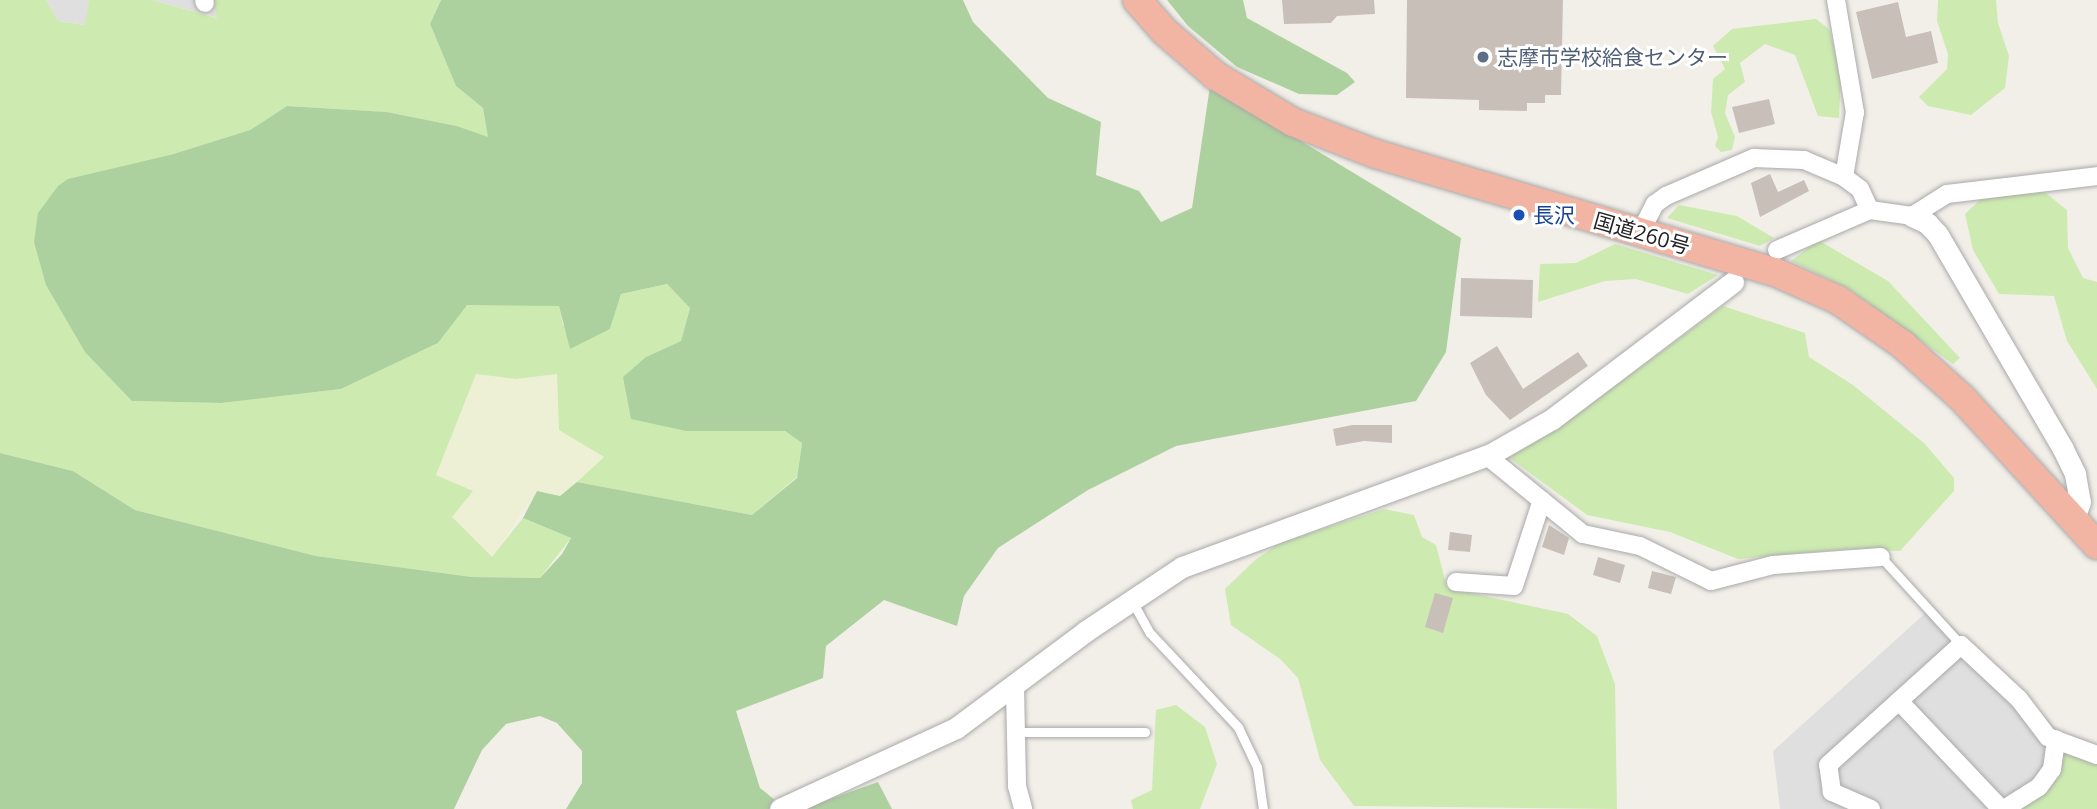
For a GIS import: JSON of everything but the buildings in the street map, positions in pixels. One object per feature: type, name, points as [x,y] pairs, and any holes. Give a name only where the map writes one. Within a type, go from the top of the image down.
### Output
[{"type":"highway","name":"国道260号","points":[[1137,0],[1164,31],[1216,76],[1293,122],[1376,154],[1775,272],[1838,300],[1902,344],[1962,399],[2097,545]]},
{"type":"street","points":[[1836,0],[1855,113],[1844,177]]},
{"type":"street","points":[[1640,233],[1655,204],[1666,196],[1754,158],[1804,160],[1844,177],[1860,190],[1870,210]]},
{"type":"street","points":[[1912,216],[1947,194],[2097,176]]},
{"type":"street","points":[[1777,250],[1870,210],[1912,216],[1927,223],[1938,235],[2063,449],[2075,474],[2080,502],[2073,520]]},
{"type":"street","points":[[780,809],[956,728],[1015,688],[1131,599],[1182,567],[1229,547],[1486,455],[1552,419],[1733,282]]},
{"type":"street","points":[[1486,455],[1542,500],[1566,525],[1583,534],[1640,546],[1711,581],[1773,565],[1881,557]]},
{"type":"street","points":[[1456,582],[1514,586],[1542,500]]},
{"type":"street","points":[[1871,809],[1832,792],[1828,765],[1961,645],[2019,699],[2048,737],[2097,755]]},
{"type":"street","points":[[1015,688],[1017,786],[1023,809]]},
{"type":"street","points":[[1899,701],[2002,809],[2039,787],[2052,769],[2056,739]]},
{"type":"lane","points":[[1881,557],[1961,645]]},
{"type":"lane","points":[[1131,599],[1150,633],[1238,727],[1256,767],[1263,809]]},
{"type":"lane","points":[[1015,732],[1145,732]]},
{"type":"shaded area","points":[[46,0],[89,0],[86,25],[58,21]]},
{"type":"shaded area","points":[[152,0],[213,0],[218,18]]},
{"type":"shaded area","points":[[1932,607],[2059,731],[2061,774],[2021,809],[1780,809],[1773,751]]},
{"type":"green space","points":[[0,0],[46,0],[58,21],[85,25],[89,0],[152,0],[217,18],[213,0],[441,0],[430,24],[456,86],[483,108],[489,138],[457,126],[387,112],[287,106],[250,130],[170,155],[132,401],[221,403],[341,389],[438,343],[466,305],[559,305],[563,325],[610,329],[621,294],[667,284],[690,308],[681,341],[646,357],[686,431],[785,431],[802,443],[797,477],[752,515],[577,482],[604,457],[559,430],[557,374],[516,379],[476,374],[436,475],[473,491],[452,517],[492,557],[523,518],[571,538],[540,578],[472,577],[316,556],[135,510],[73,471],[0,453]]},
{"type":"green space","points":[[441,0],[963,0],[973,22],[1048,98],[1101,122],[1096,175],[1139,191],[1161,222],[1192,208],[1210,86],[1461,238],[1446,352],[1416,401],[1176,446],[1088,490],[998,548],[964,596],[957,626],[884,600],[826,646],[823,678],[736,711],[760,788],[786,809],[566,809],[582,783],[582,751],[557,723],[540,716],[506,724],[482,750],[454,809],[0,809],[0,453],[73,471],[135,510],[316,556],[472,577],[540,578],[562,554],[571,538],[523,518],[537,491],[560,496],[577,482],[752,515],[797,478],[802,443],[785,431],[686,431],[631,419],[623,377],[646,357],[681,341],[690,308],[667,284],[621,294],[610,329],[570,349],[559,306],[467,305],[438,343],[341,389],[221,403],[132,401],[85,352],[46,285],[34,242],[38,213],[58,186],[68,179],[170,155],[250,130],[287,106],[387,112],[457,126],[488,137],[483,108],[456,86],[430,24]]},
{"type":"green space","points":[[1167,0],[1243,0],[1247,18],[1347,73],[1355,82],[1337,95],[1299,94],[1237,67],[1188,26]]},
{"type":"green space","points":[[1938,0],[1996,0],[1998,23],[2009,56],[2005,88],[1971,115],[1928,106],[1919,97],[1947,69],[1948,54],[1937,21]]},
{"type":"green space","points":[[1816,19],[1829,29],[1841,73],[1839,118],[1818,116],[1795,55],[1765,44],[1740,63],[1745,82],[1728,95],[1725,113],[1735,137],[1732,150],[1721,152],[1715,146],[1718,137],[1711,112],[1713,79],[1725,69],[1713,46],[1732,29]]},
{"type":"green space","points":[[2042,190],[2067,210],[2068,248],[2083,278],[2097,282],[2097,389],[2067,341],[2054,296],[1999,294],[1973,250],[1965,214],[1983,197]]},
{"type":"green space","points":[[1679,205],[1737,216],[1774,238],[1760,246],[1667,218]]},
{"type":"green space","points":[[1818,240],[1888,281],[1960,358],[1953,364],[1849,289],[1791,261]]},
{"type":"green space","points":[[1615,244],[1718,275],[1688,294],[1636,279],[1605,281],[1538,302],[1540,264],[1576,263]]},
{"type":"green space","points":[[1723,306],[1805,333],[1809,357],[1853,385],[1924,443],[1954,478],[1954,491],[1900,551],[1847,549],[1738,559],[1670,532],[1587,515],[1507,456],[1557,429]]},
{"type":"green space","points":[[476,374],[516,379],[557,374],[605,457],[560,497],[537,491],[492,558],[451,517],[472,492],[436,475]]},
{"type":"green space","points":[[1384,509],[1414,515],[1422,537],[1436,545],[1447,588],[1568,614],[1597,636],[1615,684],[1617,809],[1354,806],[1320,760],[1298,678],[1280,659],[1231,625],[1225,589],[1255,560],[1280,543]]},
{"type":"green space","points":[[1176,705],[1205,727],[1217,764],[1200,809],[1133,809],[1131,800],[1152,790],[1156,710]]},
{"type":"green space","points":[[2059,731],[2097,747],[2097,809],[2021,809],[2061,774]]},
{"type":"green space","points":[[878,782],[892,809],[802,809]]},
{"type":"place","name":"志摩市学校給食センター","points":[[1483,57]]},
{"type":"place","name":"長沢","points":[[1519,215]]}]
